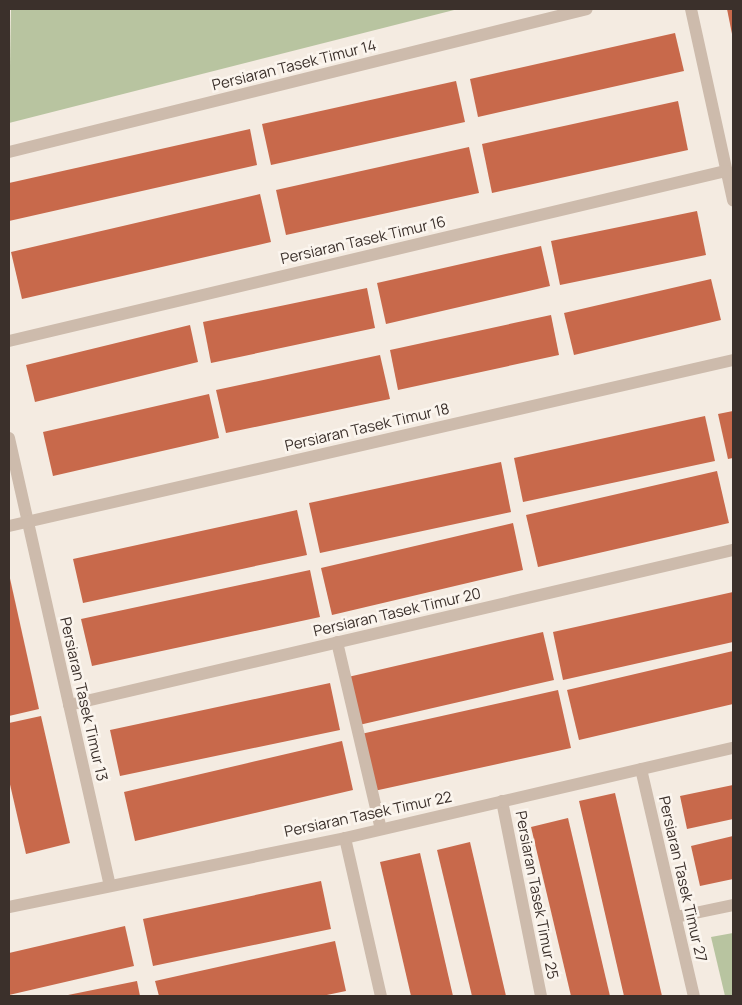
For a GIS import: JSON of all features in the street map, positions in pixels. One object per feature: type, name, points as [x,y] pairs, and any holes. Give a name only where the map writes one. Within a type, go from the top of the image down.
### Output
[{"type":"street","name":"Persiaran Tasek Timur 14","points":[[9,152],[586,9]]},
{"type":"street","points":[[691,9],[733,200]]},
{"type":"street","name":"Persiaran Tasek Timur 16","points":[[9,340],[726,170]]},
{"type":"street","name":"Persiaran Tasek Timur 18","points":[[9,526],[733,360]]},
{"type":"street","name":"Persiaran Tasek Timur 13","points":[[9,438],[109,884]]},
{"type":"street","name":"Persiaran Tasek Timur 20","points":[[69,705],[733,550]]},
{"type":"street","points":[[337,642],[381,829]]},
{"type":"street","name":"Persiaran Tasek Timur 22","points":[[9,907],[109,884],[345,838],[733,748]]},
{"type":"street","name":"Persiaran Tasek Timur 27","points":[[641,769],[694,996]]},
{"type":"street","name":"Persiaran Tasek Timur 25","points":[[502,801],[541,996]]},
{"type":"street","points":[[345,838],[381,996]]},
{"type":"street","points":[[676,917],[733,905]]},
{"type":"green space","points":[[11,9],[458,9],[9,123]]},
{"type":"green space","points":[[733,933],[733,996],[725,996],[711,937]]},
{"type":"building","points":[[727,9],[733,9],[733,34],[732,34]]},
{"type":"building","points":[[675,33],[684,71],[478,117],[470,79]]},
{"type":"building","points":[[456,81],[465,122],[271,165],[262,124]]},
{"type":"building","points":[[678,101],[688,150],[492,193],[482,144]]},
{"type":"building","points":[[250,129],[257,165],[9,221],[9,183]]},
{"type":"building","points":[[469,147],[479,193],[286,235],[276,190]]},
{"type":"building","points":[[260,194],[271,242],[22,299],[11,252]]},
{"type":"building","points":[[697,211],[706,255],[560,285],[551,241]]},
{"type":"building","points":[[541,246],[550,286],[386,324],[377,283]]},
{"type":"building","points":[[711,279],[721,320],[574,355],[564,313]]},
{"type":"building","points":[[367,288],[375,328],[211,363],[203,322]]},
{"type":"building","points":[[551,315],[559,355],[398,390],[390,350]]},
{"type":"building","points":[[190,325],[198,362],[35,402],[26,365]]},
{"type":"building","points":[[380,355],[390,399],[226,433],[216,390]]},
{"type":"building","points":[[209,394],[219,438],[53,476],[43,432]]},
{"type":"building","points":[[733,411],[733,458],[728,459],[718,414]]},
{"type":"building","points":[[705,416],[715,461],[523,502],[514,458]]},
{"type":"building","points":[[501,462],[511,512],[320,553],[309,503]]},
{"type":"building","points":[[717,471],[729,523],[538,567],[526,515]]},
{"type":"building","points":[[297,510],[307,555],[83,603],[73,559]]},
{"type":"building","points":[[513,523],[523,570],[332,615],[321,568]]},
{"type":"building","points":[[310,570],[320,617],[92,666],[81,619]]},
{"type":"building","points":[[9,574],[39,709],[9,716]]},
{"type":"building","points":[[733,592],[733,642],[563,680],[553,632]]},
{"type":"building","points":[[543,632],[554,680],[359,725],[348,677]]},
{"type":"building","points":[[733,651],[733,704],[579,740],[567,690]]},
{"type":"building","points":[[330,683],[340,730],[120,776],[110,730]]},
{"type":"building","points":[[558,690],[571,748],[374,791],[361,734]]},
{"type":"building","points":[[41,716],[70,843],[26,854],[9,780],[9,723]]},
{"type":"building","points":[[342,741],[353,790],[135,841],[124,792]]},
{"type":"building","points":[[733,785],[733,819],[687,829],[680,796]]},
{"type":"building","points":[[615,793],[662,996],[624,996],[579,801]]},
{"type":"building","points":[[568,818],[610,996],[571,996],[531,827]]},
{"type":"building","points":[[733,836],[733,879],[700,886],[691,846]]},
{"type":"building","points":[[470,842],[506,996],[472,996],[437,850]]},
{"type":"building","points":[[420,853],[453,996],[411,996],[380,862]]},
{"type":"building","points":[[321,881],[331,929],[153,966],[143,919]]},
{"type":"building","points":[[125,926],[134,966],[9,995],[9,953]]},
{"type":"building","points":[[335,941],[346,991],[322,996],[159,996],[155,981]]},
{"type":"building","points":[[137,981],[140,996],[68,996],[68,995]]}]
